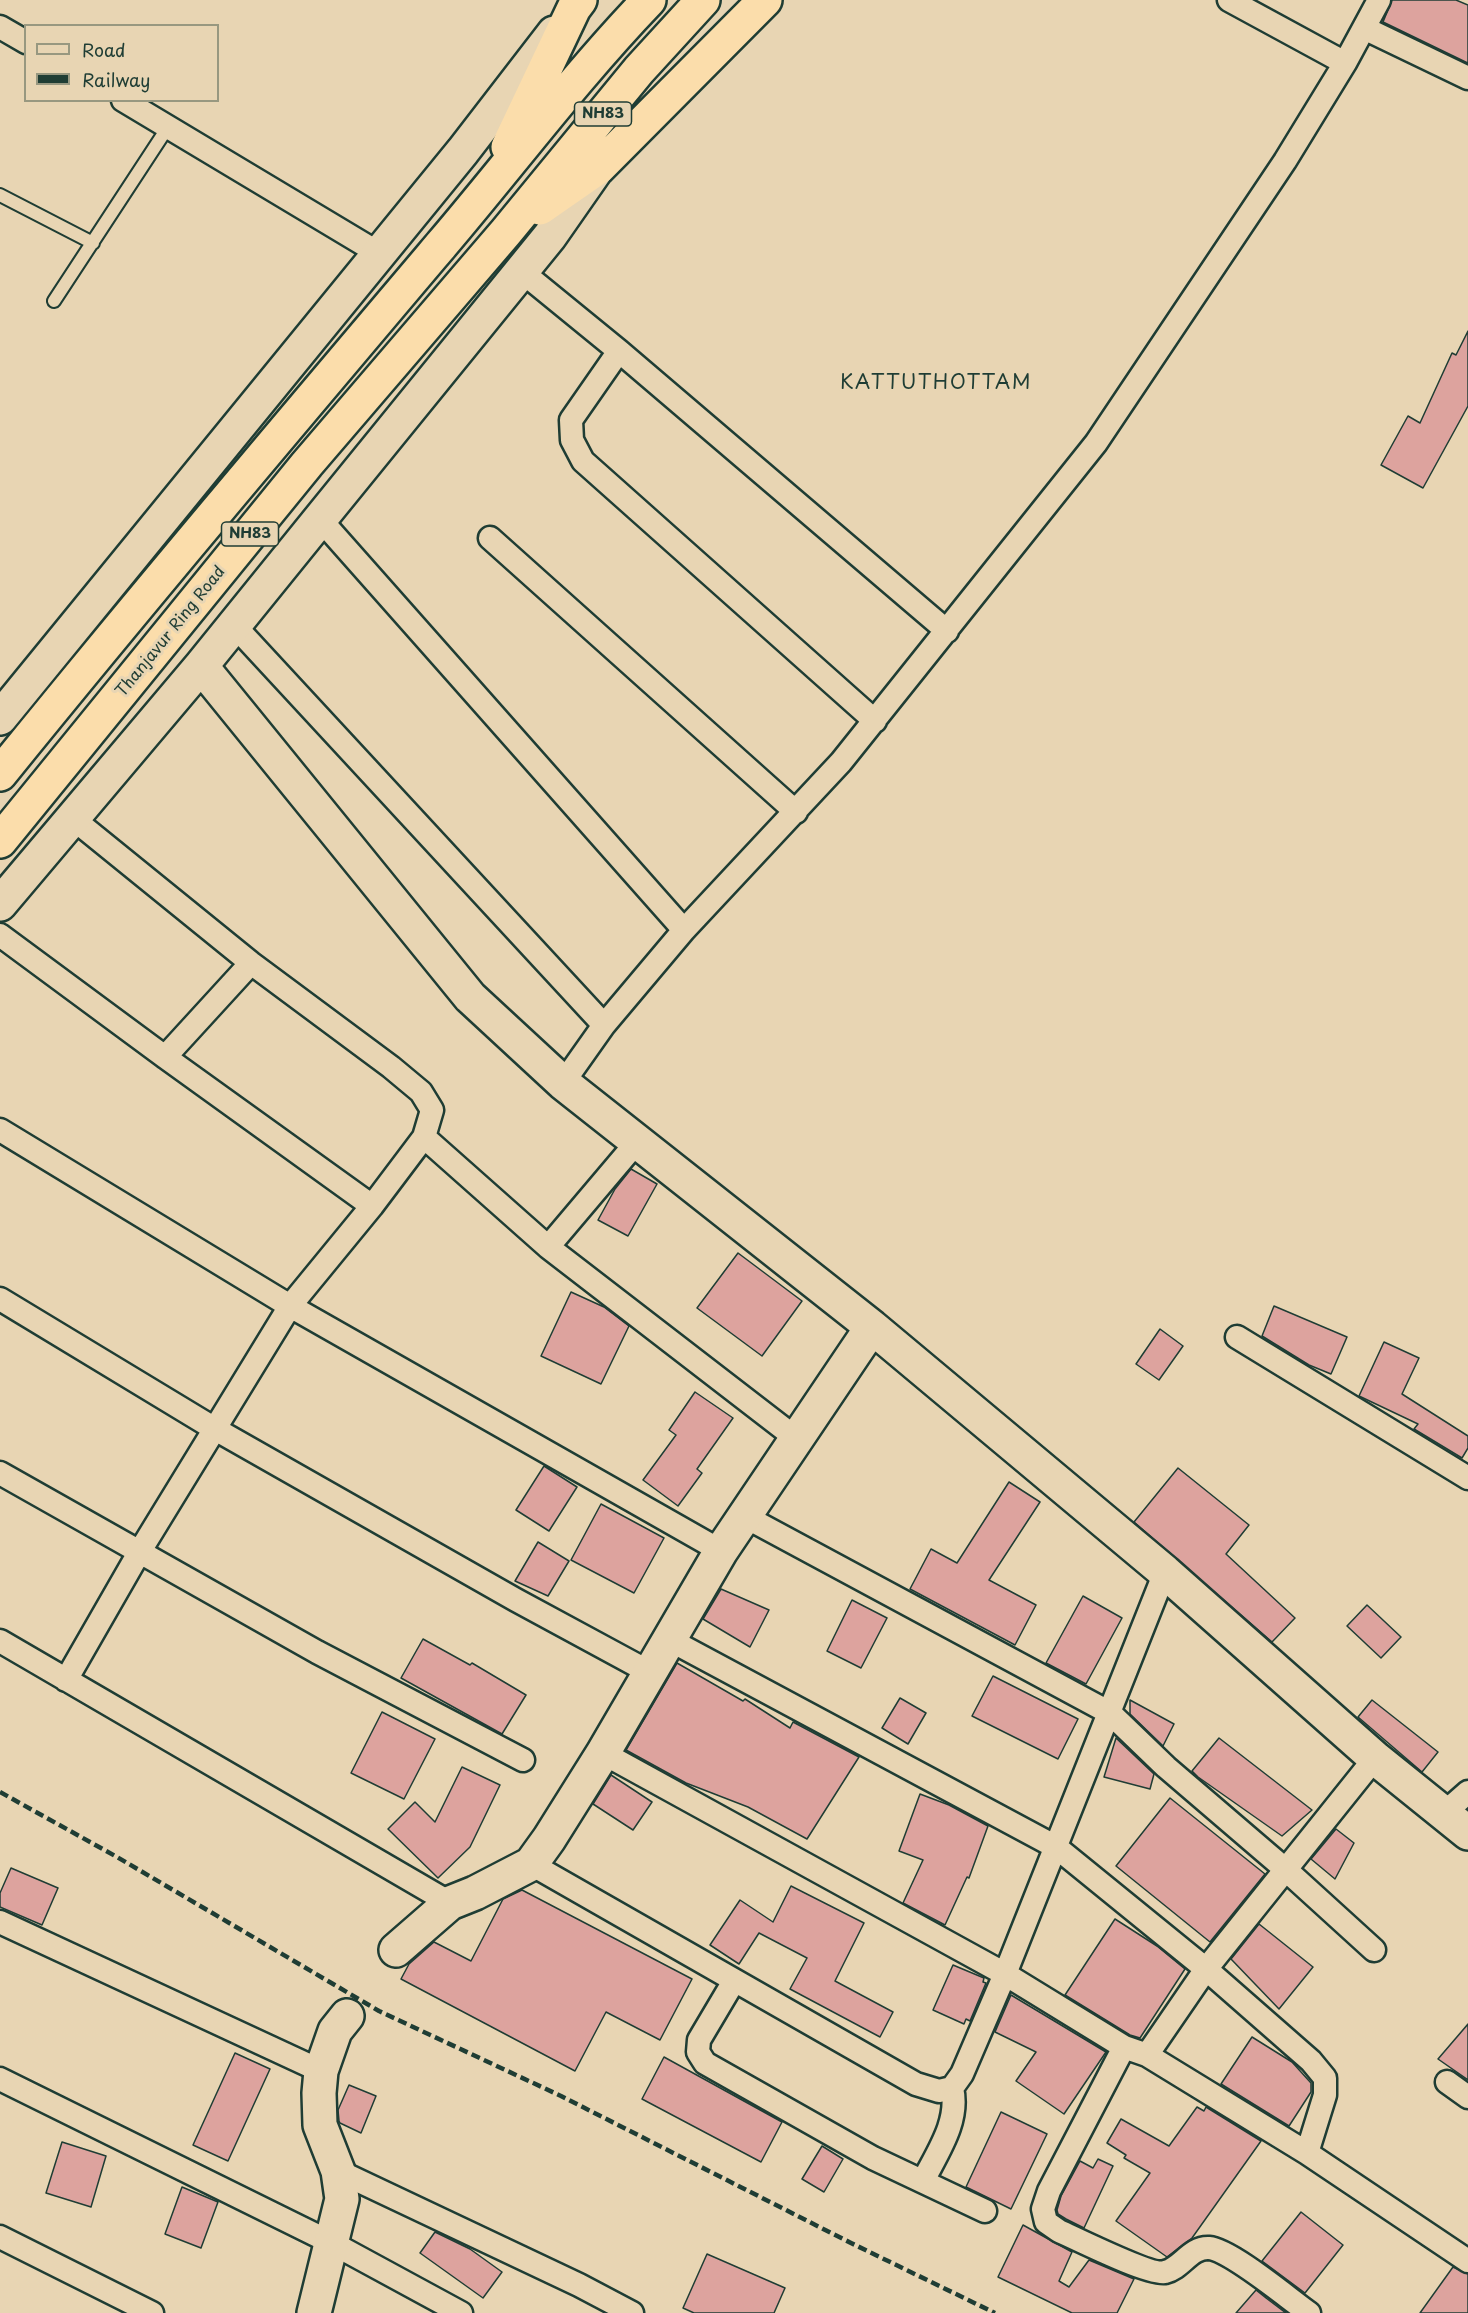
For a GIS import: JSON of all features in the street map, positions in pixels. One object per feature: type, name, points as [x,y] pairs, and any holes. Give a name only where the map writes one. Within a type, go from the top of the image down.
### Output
[{"type":"highway","name":"NH83","points":[[0,774],[273,444],[487,192],[614,36],[649,0]]},
{"type":"highway","name":"NH83","points":[[506,232],[639,70],[703,0]]},
{"type":"highway","points":[[506,232],[599,166],[765,0]]},
{"type":"highway","points":[[487,192],[577,4]]},
{"type":"highway","name":"Thanjavur Ring Road","points":[[0,841],[307,464],[506,232]]},
{"type":"street","points":[[1229,0],[1345,63]]},
{"type":"street","points":[[563,1083],[604,1025],[684,930],[841,762],[1096,442],[1286,160],[1345,63],[1378,0]]},
{"type":"street","points":[[0,718],[380,254],[577,4]]},
{"type":"street","points":[[0,27],[24,41]]},
{"type":"street","points":[[1364,28],[1468,78]]},
{"type":"street","points":[[126,102],[380,254]]},
{"type":"street","points":[[0,904],[71,817],[201,666],[232,624],[550,236],[599,166]]},
{"type":"street","points":[[521,271],[619,351],[947,631]]},
{"type":"street","points":[[619,351],[571,420],[572,440],[583,461],[875,721]]},
{"type":"street","points":[[320,519],[684,930]]},
{"type":"street","points":[[490,538],[796,812]]},
{"type":"street","points":[[232,624],[604,1025]]},
{"type":"street","points":[[201,666],[470,997],[563,1083],[636,1143],[872,1327],[1165,1572],[1375,1758],[1456,1824],[1468,1792]]},
{"type":"street","points":[[66,1680],[140,1551],[290,1306],[372,1206],[424,1137],[432,1110],[421,1092],[391,1067],[251,963],[71,817]]},
{"type":"street","points":[[0,935],[165,1058],[372,1206]]},
{"type":"street","points":[[165,1058],[251,963]]},
{"type":"street","points":[[0,1130],[290,1306],[721,1551]]},
{"type":"street","points":[[424,1137],[548,1247],[797,1438]]},
{"type":"street","points":[[548,1247],[636,1143]]},
{"type":"street","points":[[0,1299],[215,1429],[516,1600],[651,1673]]},
{"type":"street","points":[[396,1950],[450,1903],[475,1893],[531,1864],[603,1753],[721,1551],[872,1327]]},
{"type":"street","points":[[1237,1336],[1468,1478]]},
{"type":"street","points":[[0,1473],[317,1652],[524,1760]]},
{"type":"street","points":[[744,1516],[1110,1713],[1167,1767],[1374,1950]]},
{"type":"street","points":[[531,1864],[916,2084],[939,2091],[951,2088],[962,2074],[1005,1974],[1165,1572]]},
{"type":"street","points":[[670,1640],[1056,1847],[1206,1969],[1311,2061],[1325,2078],[1325,2095],[1307,2152]]},
{"type":"street","points":[[0,1641],[450,1903]]},
{"type":"street","points":[[603,1753],[1005,1974],[1124,2047],[1147,2055],[1307,2152],[1468,2261]]},
{"type":"street","points":[[1147,2055],[1206,1969],[1375,1758]]},
{"type":"street","points":[[0,1922],[321,2071]]},
{"type":"street","points":[[734,1981],[699,2040],[698,2052],[705,2063],[873,2158],[985,2211]]},
{"type":"street","points":[[314,2313],[342,2199],[338,2171],[320,2125],[321,2071],[335,2031],[347,2016]]},
{"type":"street","points":[[1124,2047],[1049,2191],[1043,2209],[1046,2222],[1059,2231],[1147,2270],[1164,2273],[1194,2252],[1209,2248],[1230,2257],[1309,2313]]},
{"type":"street","points":[[0,2079],[332,2243],[461,2313]]},
{"type":"street","points":[[1447,2082],[1468,2097]]},
{"type":"street","points":[[923,2181],[951,2123],[954,2100],[951,2088]]},
{"type":"street","points":[[338,2171],[579,2285],[632,2313]]},
{"type":"street","points":[[0,2237],[152,2313]]},
{"type":"lane","points":[[54,301],[168,127]]},
{"type":"lane","points":[[0,195],[93,243]]},
{"type":"building","points":[[1392,0],[1456,0],[1468,5],[1468,63],[1383,22]]},
{"type":"building","points":[[1468,331],[1468,406],[1423,488],[1381,465],[1408,416],[1420,423],[1452,353],[1456,355]]},
{"type":"building","points":[[631,1169],[657,1184],[628,1236],[598,1220],[615,1189]]},
{"type":"building","points":[[738,1253],[802,1301],[762,1356],[697,1308]]},
{"type":"building","points":[[571,1292],[604,1307],[629,1326],[601,1384],[541,1356]]},
{"type":"building","points":[[1274,1306],[1347,1337],[1331,1374],[1309,1365],[1262,1336]]},
{"type":"building","points":[[1160,1329],[1183,1346],[1159,1380],[1136,1364]]},
{"type":"building","points":[[1384,1342],[1419,1358],[1402,1394],[1468,1436],[1468,1448],[1462,1458],[1414,1429],[1418,1424],[1359,1396]]},
{"type":"building","points":[[695,1392],[733,1418],[697,1469],[702,1473],[678,1506],[643,1480],[676,1435],[669,1430]]},
{"type":"building","points":[[544,1466],[577,1487],[549,1531],[516,1510]]},
{"type":"building","points":[[1178,1468],[1249,1525],[1226,1554],[1295,1618],[1272,1642],[1134,1522]]},
{"type":"building","points":[[1009,1482],[1040,1502],[989,1580],[1036,1605],[1015,1645],[910,1589],[931,1549],[957,1563]]},
{"type":"building","points":[[601,1504],[664,1538],[634,1593],[571,1560]]},
{"type":"building","points":[[538,1542],[569,1561],[548,1596],[515,1581]]},
{"type":"building","points":[[721,1589],[769,1610],[750,1647],[703,1619]]},
{"type":"building","points":[[1083,1596],[1122,1618],[1086,1684],[1046,1663]]},
{"type":"building","points":[[852,1600],[887,1618],[861,1668],[827,1651]]},
{"type":"building","points":[[1367,1605],[1401,1637],[1381,1658],[1347,1626]]},
{"type":"building","points":[[423,1639],[470,1665],[472,1663],[526,1695],[502,1734],[401,1678]]},
{"type":"building","points":[[677,1663],[743,1701],[745,1699],[790,1728],[793,1722],[859,1757],[807,1839],[748,1807],[686,1783],[626,1750]]},
{"type":"building","points":[[993,1676],[1078,1719],[1058,1759],[972,1716]]},
{"type":"building","points":[[900,1698],[926,1713],[908,1744],[882,1728]]},
{"type":"building","points":[[1130,1700],[1174,1724],[1163,1746],[1130,1714]]},
{"type":"building","points":[[1372,1700],[1438,1752],[1422,1772],[1358,1717]]},
{"type":"building","points":[[382,1712],[435,1739],[404,1799],[351,1773]]},
{"type":"building","points":[[1116,1738],[1154,1774],[1150,1789],[1104,1777]]},
{"type":"building","points":[[1219,1738],[1312,1810],[1282,1836],[1198,1777],[1192,1771]]},
{"type":"building","points":[[462,1767],[500,1785],[470,1847],[438,1878],[388,1829],[415,1802],[435,1822]]},
{"type":"building","points":[[611,1775],[652,1802],[633,1830],[593,1804]]},
{"type":"building","points":[[920,1794],[949,1805],[988,1826],[969,1878],[967,1877],[945,1925],[903,1903],[923,1860],[899,1851]]},
{"type":"building","points":[[1170,1798],[1265,1874],[1210,1942],[1116,1866]]},
{"type":"building","points":[[1336,1829],[1354,1843],[1335,1879],[1311,1859]]},
{"type":"building","points":[[11,1868],[58,1888],[42,1925],[0,1907],[0,1893]]},
{"type":"building","points":[[791,1886],[864,1923],[835,1981],[893,2012],[880,2037],[790,1989],[807,1958],[759,1933],[739,1964],[710,1945],[740,1900],[773,1922]]},
{"type":"building","points":[[522,1890],[692,1979],[660,2040],[606,2012],[575,2071],[401,1979],[409,1964],[434,1942],[471,1961],[503,1899]]},
{"type":"building","points":[[1115,1919],[1157,1946],[1185,1969],[1140,2038],[1130,2035],[1065,1995]]},
{"type":"building","points":[[1259,1924],[1313,1967],[1279,2009],[1231,1959]]},
{"type":"building","points":[[953,1965],[984,1978],[983,1982],[986,1983],[970,2021],[966,2019],[964,2024],[933,2010]]},
{"type":"building","points":[[1011,1995],[1106,2052],[1064,2114],[1016,2081],[1036,2052],[995,2032]]},
{"type":"building","points":[[1468,2024],[1468,2080],[1438,2059]]},
{"type":"building","points":[[1252,2037],[1292,2062],[1311,2083],[1311,2092],[1289,2126],[1221,2084]]},
{"type":"building","points":[[235,2053],[270,2069],[228,2161],[193,2145]]},
{"type":"building","points":[[664,2057],[782,2122],[761,2162],[642,2099]]},
{"type":"building","points":[[349,2085],[376,2096],[361,2133],[339,2121],[338,2110]]},
{"type":"building","points":[[1197,2107],[1204,2111],[1206,2107],[1261,2141],[1192,2238],[1167,2257],[1116,2221],[1150,2173],[1124,2158],[1126,2155],[1107,2143],[1121,2119],[1169,2146]]},
{"type":"building","points":[[1001,2112],[1047,2134],[1011,2209],[966,2187]]},
{"type":"building","points":[[62,2142],[106,2156],[91,2207],[46,2193]]},
{"type":"building","points":[[822,2146],[843,2159],[824,2192],[802,2179]]},
{"type":"building","points":[[1098,2159],[1113,2166],[1084,2228],[1058,2214],[1057,2210],[1061,2196],[1080,2161],[1093,2168]]},
{"type":"building","points":[[182,2187],[218,2202],[201,2248],[165,2234]]},
{"type":"building","points":[[1301,2212],[1343,2245],[1305,2293],[1262,2261]]},
{"type":"building","points":[[1023,2225],[1072,2252],[1059,2281],[1069,2287],[1089,2260],[1134,2279],[1117,2313],[1072,2313],[998,2277]]},
{"type":"building","points":[[435,2232],[470,2249],[502,2272],[483,2298],[420,2253]]},
{"type":"building","points":[[707,2254],[785,2288],[774,2313],[694,2313],[683,2308]]},
{"type":"building","points":[[1453,2267],[1468,2274],[1468,2313],[1420,2313]]},
{"type":"building","points":[[1256,2290],[1266,2298],[1286,2313],[1236,2313]]},
{"type":"railway","points":[[0,1792],[117,1857],[379,2011],[561,2096],[995,2313]]},
{"type":"district","name":"KATTUTHOTTAM","points":[[936,383]]}]
